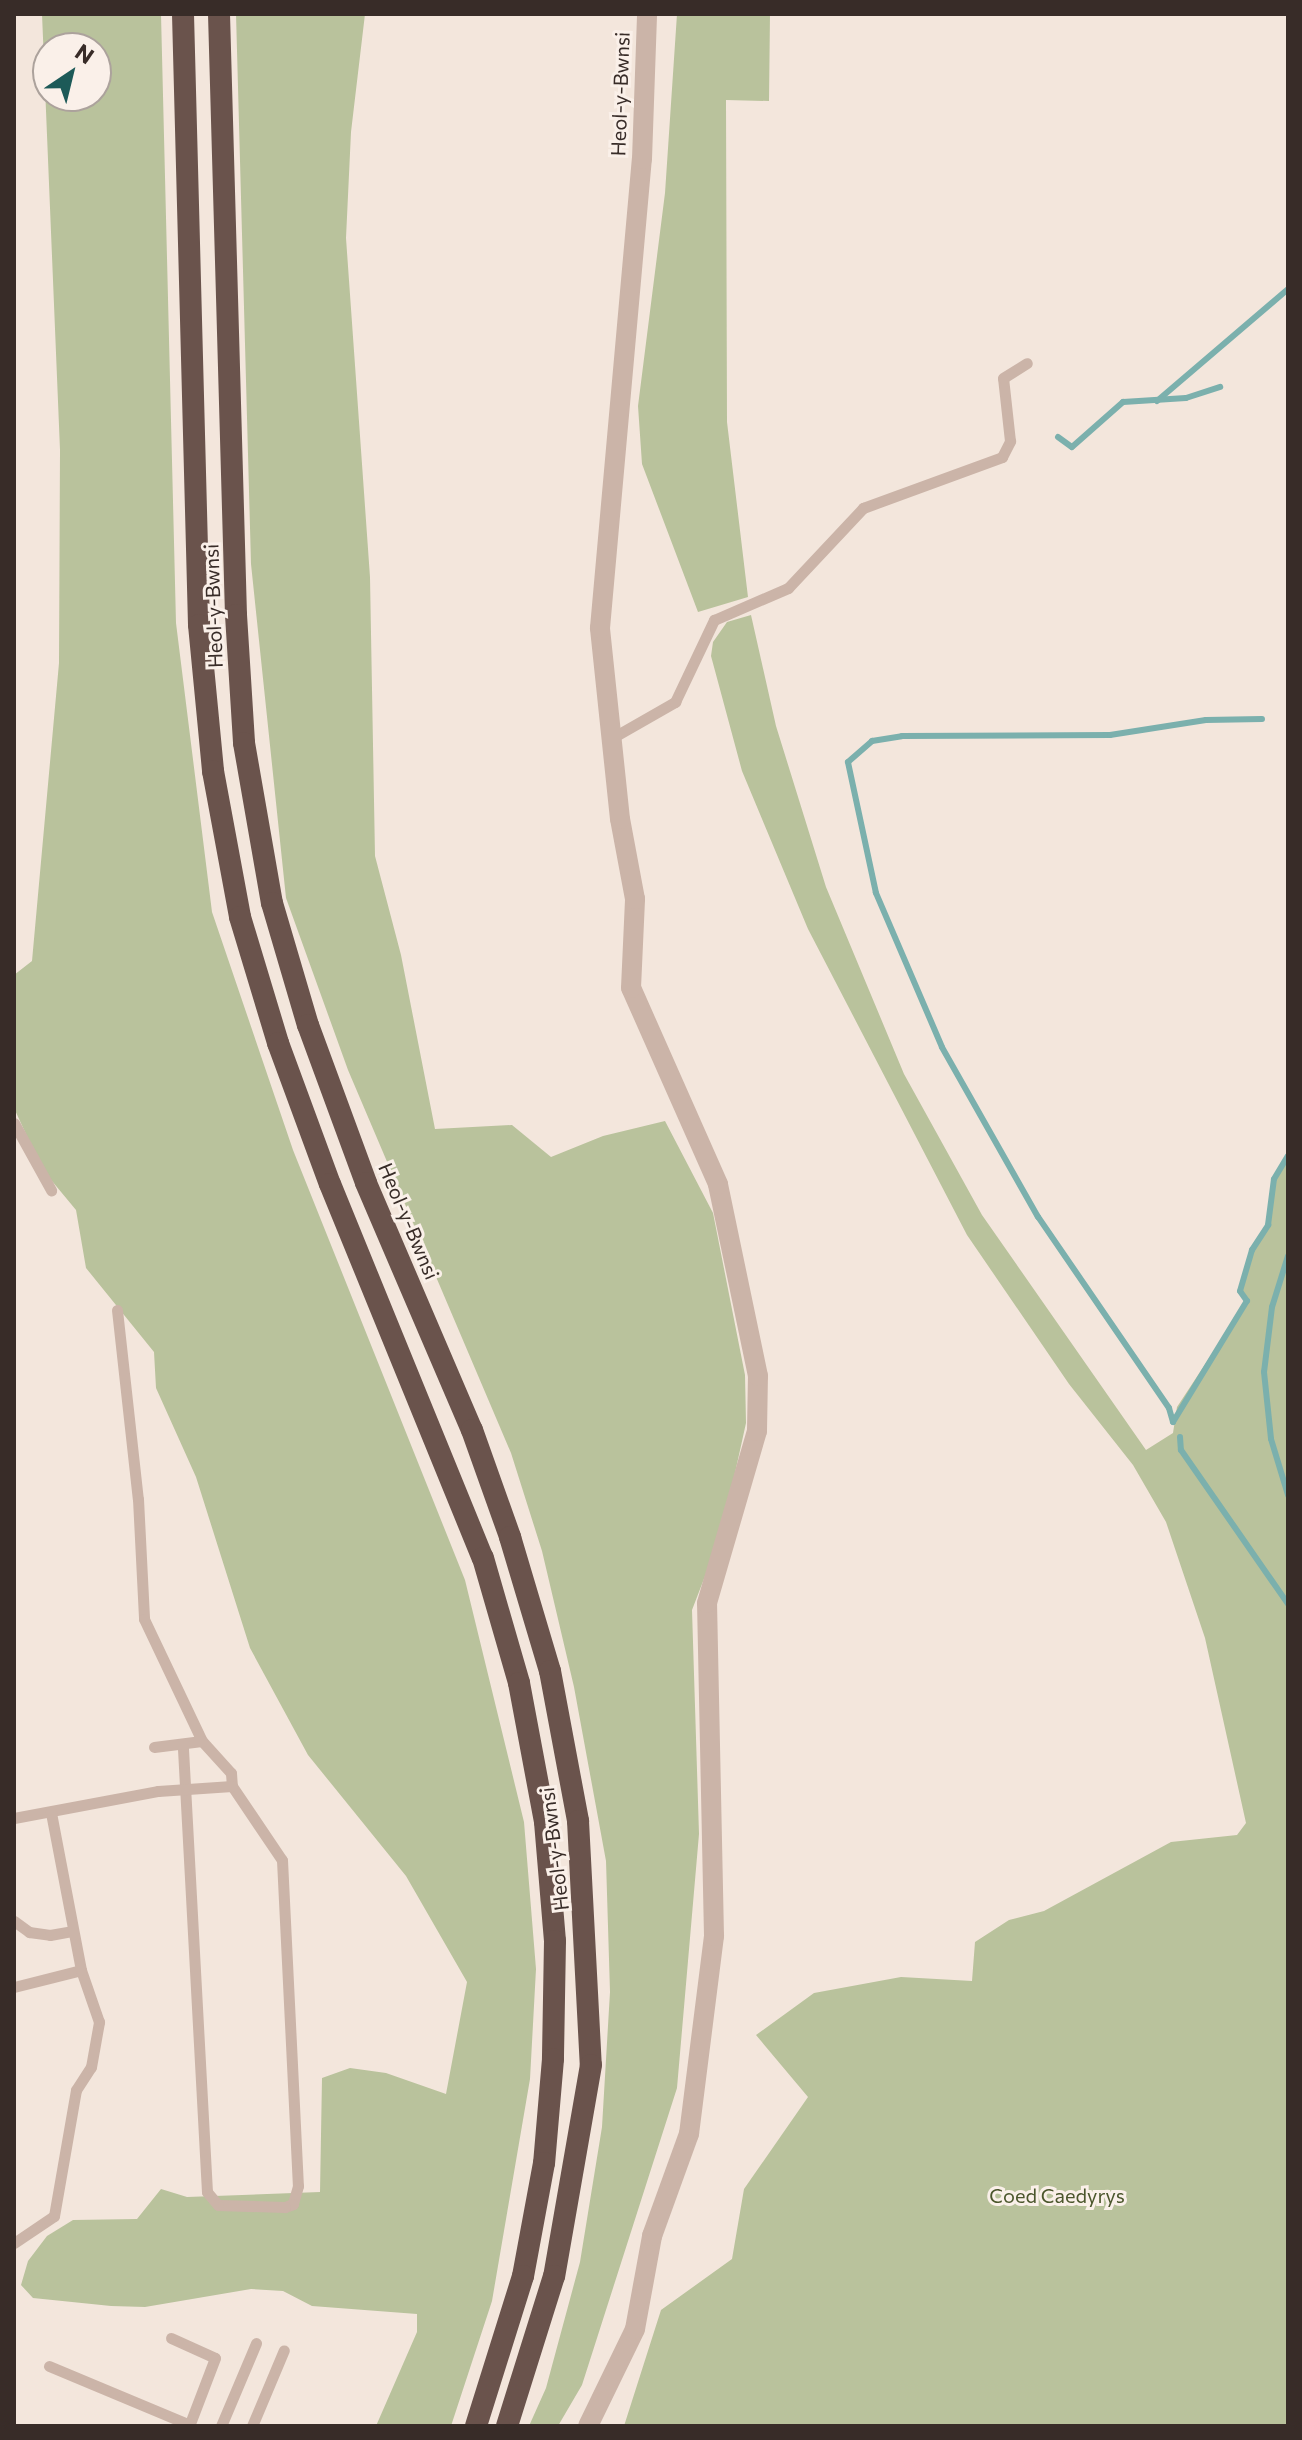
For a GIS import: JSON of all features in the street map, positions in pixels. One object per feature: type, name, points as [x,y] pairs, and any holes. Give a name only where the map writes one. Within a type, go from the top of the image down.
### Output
[{"type":"highway","name":"Heol-y-Bwnsi","points":[[183,14],[199,625],[213,771],[240,917],[278,1043],[330,1184],[483,1558],[519,1683],[545,1822],[555,1941],[553,2059],[544,2163],[523,2276],[476,2426]]},
{"type":"highway","name":"Heol-y-Bwnsi","points":[[219,14],[236,615],[244,743],[272,903],[308,1025],[361,1169],[472,1430],[510,1537],[550,1671],[578,1821],[591,2065],[554,2276],[507,2426]]},
{"type":"street","name":"Heol-y-Bwnsi","points":[[588,2426],[635,2329],[652,2236],[689,2134],[714,1936],[707,1603],[739,1502],[758,1417],[758,1376],[718,1184],[631,988],[635,899],[600,628],[642,159],[647,14]]},
{"type":"lane","points":[[612,738],[675,702],[714,620],[788,588],[863,508],[1002,457],[1010,441],[1003,378],[1027,363]]},
{"type":"lane","points":[[14,1123],[51,1190]]},
{"type":"lane","points":[[117,1310],[138,1499],[144,1619],[202,1741],[231,1773],[232,1786],[282,1860],[298,2186],[293,2204],[285,2207],[218,2205],[207,2192],[188,1788],[183,1745]]},
{"type":"lane","points":[[154,1747],[202,1741]]},
{"type":"lane","points":[[14,1818],[188,1788],[232,1786]]},
{"type":"lane","points":[[14,2243],[54,2216],[76,2090],[91,2067],[99,2022],[81,1970],[72,1931],[51,1812]]},
{"type":"lane","points":[[14,1921],[29,1932],[50,1935],[72,1931]]},
{"type":"lane","points":[[14,1987],[81,1970]]},
{"type":"lane","points":[[49,2366],[190,2426],[215,2358],[171,2338]]},
{"type":"lane","points":[[221,2426],[256,2343]]},
{"type":"lane","points":[[252,2426],[284,2350]]},
{"type":"green space","points":[[42,14],[161,14],[176,623],[212,912],[293,1150],[465,1580],[524,1822],[536,1969],[530,2079],[492,2301],[451,2426],[376,2426],[417,2332],[417,2314],[312,2306],[283,2291],[251,2289],[145,2307],[111,2306],[33,2298],[21,2285],[28,2261],[47,2236],[73,2220],[137,2219],[161,2189],[187,2197],[320,2192],[322,2078],[350,2068],[386,2073],[446,2094],[467,1982],[406,1876],[308,1755],[250,1648],[196,1477],[156,1388],[154,1352],[86,1268],[76,1210],[42,1169],[14,1108],[14,975],[32,961],[59,663],[60,450],[46,112],[112,112],[112,32],[43,32]]},
{"type":"green space","points":[[236,14],[365,14],[351,132],[346,238],[370,577],[375,856],[401,955],[435,1129],[512,1125],[551,1157],[603,1136],[665,1121],[713,1213],[745,1375],[746,1423],[722,1532],[692,1610],[699,1834],[677,2088],[582,2385],[558,2426],[529,2426],[546,2388],[580,2262],[602,2127],[610,1992],[606,1861],[574,1687],[542,1551],[511,1453],[348,1070],[286,898],[251,564]]},
{"type":"green space","points":[[677,14],[770,14],[769,101],[726,100],[727,422],[748,597],[698,612],[642,464],[638,406],[665,193]]},
{"type":"green space","name":"Coed Caedyrys","points":[[751,615],[776,726],[826,887],[904,1074],[982,1215],[1146,1450],[1173,1433],[1177,1407],[1246,1302],[1240,1291],[1252,1250],[1268,1225],[1274,1179],[1288,1156],[1288,2426],[624,2426],[661,2310],[732,2259],[744,2189],[808,2097],[756,2035],[814,1993],[901,1977],[972,1981],[975,1942],[1009,1920],[1044,1911],[1171,1842],[1237,1835],[1246,1823],[1205,1638],[1166,1522],[1133,1465],[1069,1384],[967,1235],[808,929],[742,771],[711,656],[713,642],[727,622]]},
{"type":"waterway","points":[[1157,401],[1288,289]]},
{"type":"waterway","points":[[1058,437],[1072,447],[1123,402],[1186,398],[1220,387]]},
{"type":"waterway","points":[[1173,1422],[1169,1408],[1038,1217],[942,1047],[876,893],[848,762],[872,741],[902,736],[1110,735],[1206,720],[1262,719]]},
{"type":"waterway","points":[[1173,1422],[1247,1301],[1240,1291],[1252,1250],[1268,1225],[1274,1179],[1288,1156]]},
{"type":"waterway","points":[[1288,1256],[1272,1307],[1264,1372],[1271,1439],[1288,1495]]},
{"type":"waterway","points":[[1180,1437],[1181,1450],[1288,1604]]}]
